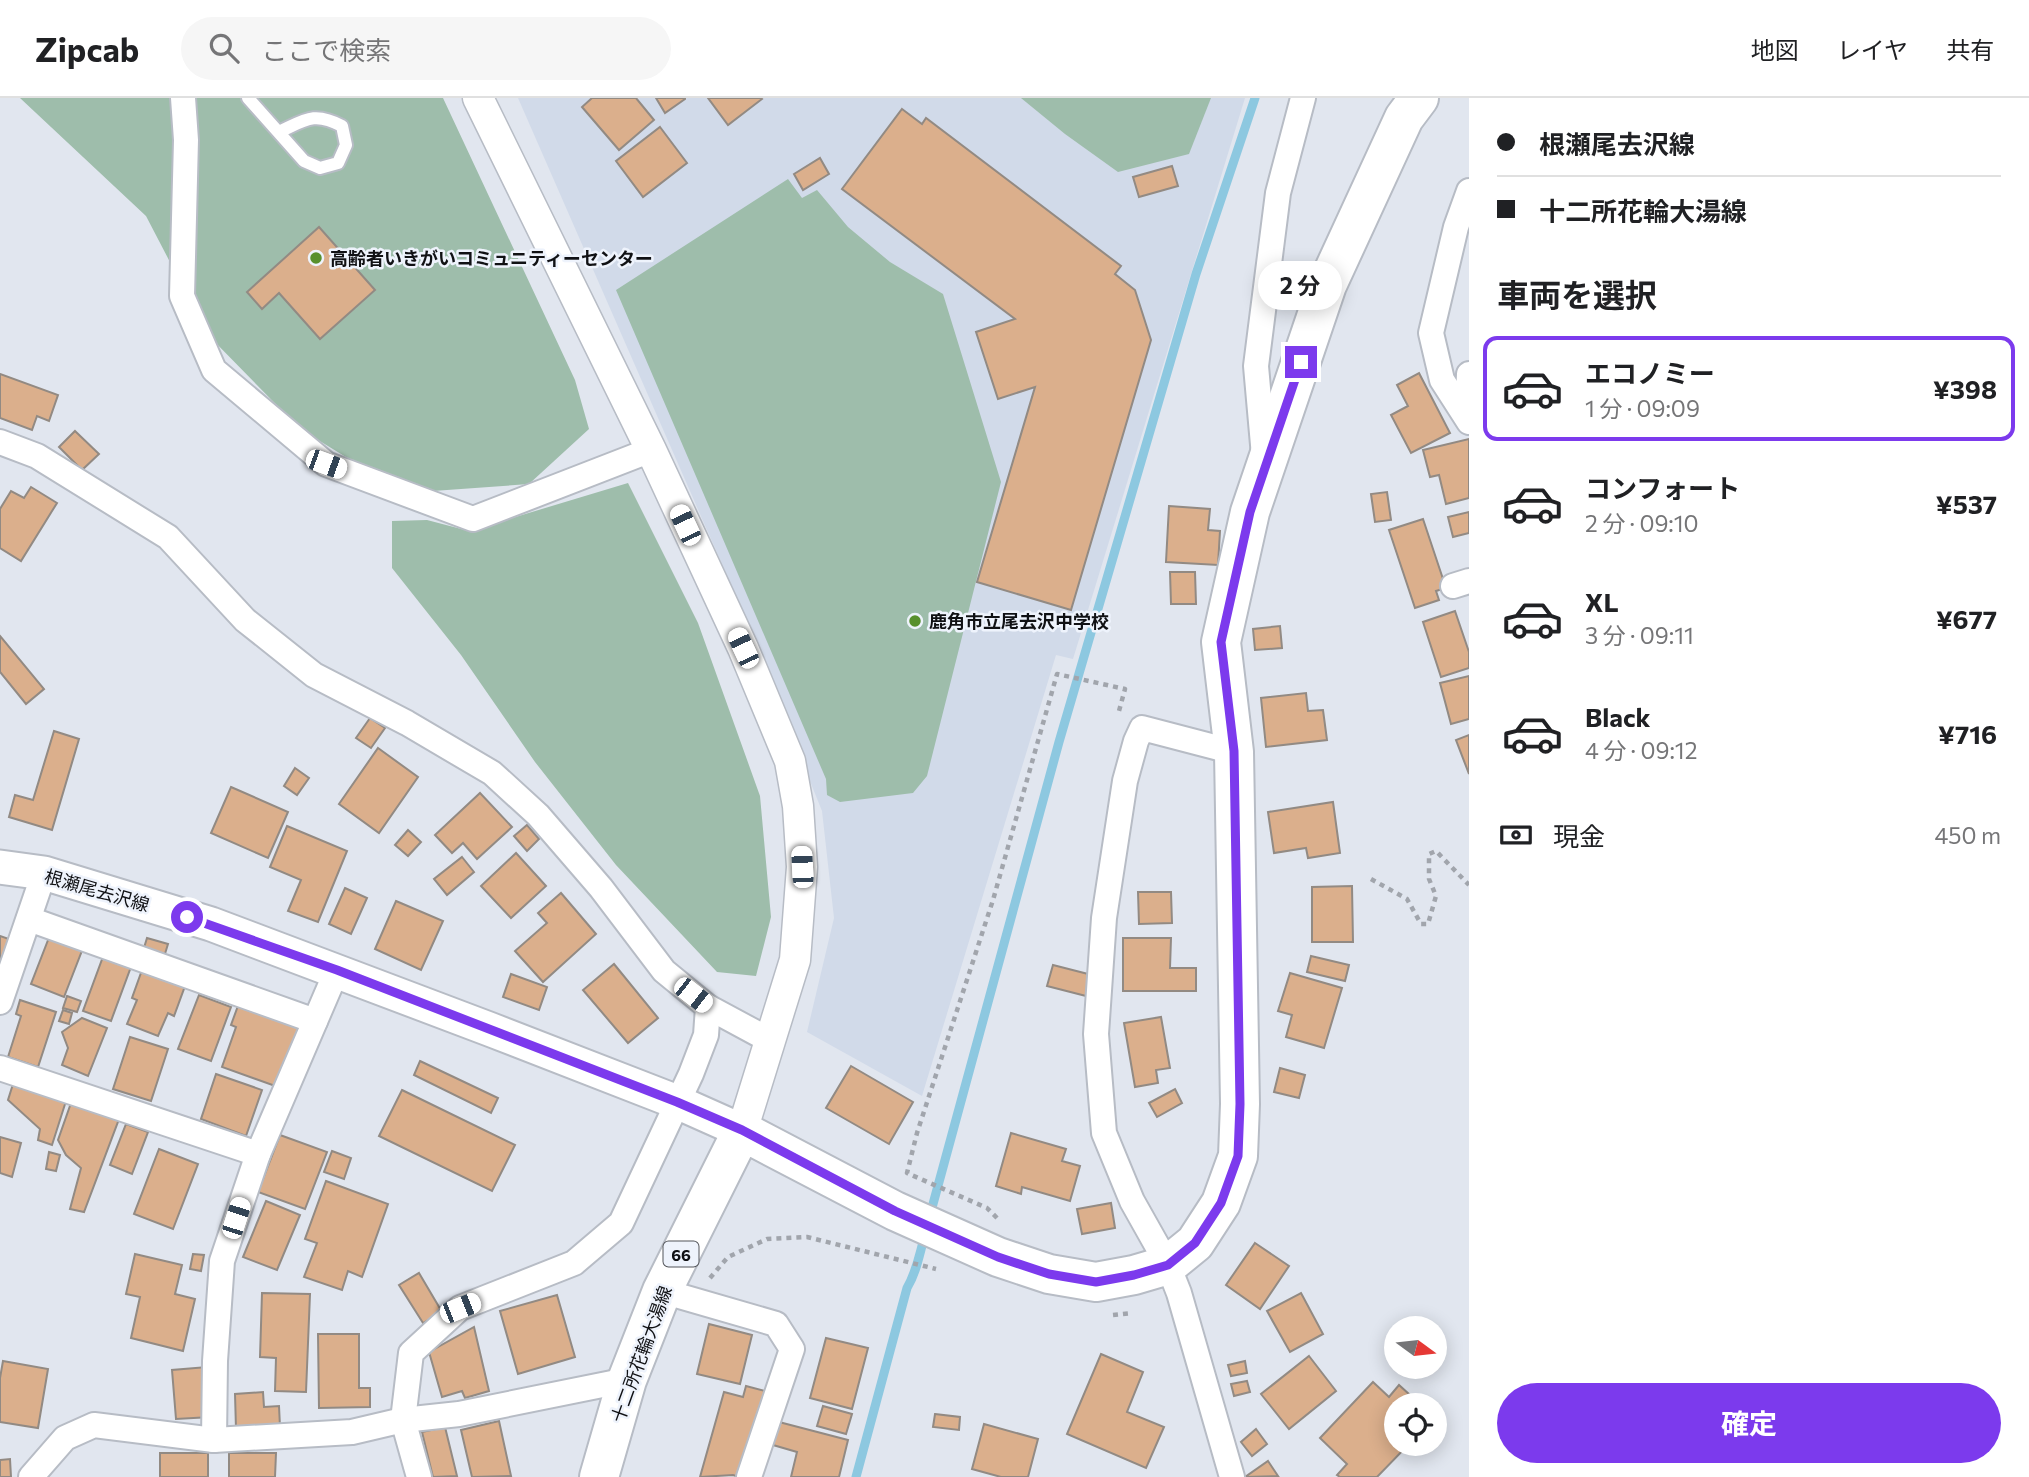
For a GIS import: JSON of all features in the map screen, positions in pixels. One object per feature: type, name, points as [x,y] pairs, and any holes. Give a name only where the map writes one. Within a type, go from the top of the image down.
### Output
[{"type":"main road","points":[[742,1130],[895,1211],[1001,1241],[1049,1274],[1096,1282],[1134,1275],[1168,1265],[1195,1243],[1221,1203],[1238,1156],[1240,1104],[1234,751],[1221,642],[1250,512],[1327,285],[1404,118],[1419,98]]},
{"type":"main road","name":"根瀬尾去沢線","points":[[0,867],[44,873],[211,924],[337,970],[677,1102],[742,1130]]},
{"type":"main road","name":"十二所花輪大湯線","points":[[599,1477],[627,1381],[676,1295],[742,1130]]},
{"type":"street","points":[[183,98],[186,140],[182,296],[214,370],[326,464],[473,519],[651,450]]},
{"type":"street","points":[[478,98],[651,450],[743,648],[790,761],[798,806],[802,867],[795,960],[742,1130]]},
{"type":"street","points":[[1265,466],[1256,366],[1278,193],[1303,98]]},
{"type":"street","points":[[1468,420],[1442,380],[1431,333],[1456,227],[1469,191]]},
{"type":"street","points":[[1468,420],[1469,374]]},
{"type":"street","points":[[0,442],[37,456],[168,537],[245,620],[314,675],[407,723],[492,773],[538,814],[601,888],[663,971],[708,1007],[771,1041]]},
{"type":"street","points":[[1232,1477],[1179,1293],[1168,1265],[1132,1201],[1104,1133],[1096,1034],[1104,918],[1125,781],[1142,728],[1234,751]]},
{"type":"street","points":[[0,1002],[44,873]]},
{"type":"street","points":[[29,919],[315,1021]]},
{"type":"street","points":[[214,1440],[215,1361],[222,1261],[258,1154],[337,970]]},
{"type":"street","points":[[419,1477],[403,1420],[411,1353],[460,1308],[574,1263],[621,1223],[691,1074],[706,1035],[708,1007]]},
{"type":"street","points":[[0,1068],[258,1154]]},
{"type":"street","points":[[676,1295],[776,1324],[792,1349],[749,1477]]},
{"type":"street","points":[[31,1477],[65,1438],[94,1424],[214,1440],[352,1432],[403,1420],[459,1414],[627,1381]]},
{"type":"lane","points":[[248,98],[304,161],[320,168],[338,163],[346,145],[342,126],[327,118],[309,118],[279,132]]},
{"type":"path","points":[[1001,1241],[987,1208],[907,1173],[917,1133],[993,900],[1057,674],[1125,689]]},
{"type":"path","points":[[1371,879],[1407,899],[1421,924],[1429,924],[1436,896],[1429,878],[1429,854],[1436,851],[1469,885]]},
{"type":"path","points":[[676,1295],[728,1257],[767,1239],[807,1237],[891,1256],[945,1272]]},
{"type":"shaded area","name":"鹿角市立尾去沢中学校","points":[[518,98],[1245,98],[1073,659],[1056,655],[922,1096],[807,1032],[834,918],[822,811],[732,587]]},
{"type":"green space","points":[[20,98],[443,98],[575,380],[589,429],[529,484],[405,493],[300,429],[208,335],[146,216]]},
{"type":"green space","points":[[1021,98],[1211,98],[1189,154],[1118,172]]},
{"type":"green space","points":[[788,179],[802,198],[817,190],[848,227],[890,262],[943,294],[1001,482],[927,776],[913,793],[840,802],[827,795],[826,779],[616,290]]},
{"type":"green space","points":[[628,483],[698,623],[760,796],[771,917],[756,976],[717,972],[616,865],[535,762],[461,655],[392,568],[392,521],[427,520],[469,531]]},
{"type":"building","points":[[592,98],[636,98],[654,120],[619,150],[582,107]]},
{"type":"building","points":[[656,98],[685,98],[685,99],[665,113]]},
{"type":"building","points":[[708,98],[761,98],[762,99],[728,125]]},
{"type":"building","points":[[902,109],[922,124],[926,118],[1121,266],[1115,274],[1135,290],[1151,340],[1071,610],[977,582],[1035,387],[998,399],[976,332],[1015,319],[842,189]]},
{"type":"building","points":[[660,127],[687,163],[643,197],[616,161]]},
{"type":"building","points":[[820,158],[829,174],[803,190],[794,174]]},
{"type":"building","points":[[1172,166],[1178,186],[1139,197],[1133,177]]},
{"type":"building","name":"高齢者いきがいコミュニティーセンター","points":[[319,227],[375,290],[320,339],[279,293],[262,309],[247,292]]},
{"type":"building","points":[[1419,373],[1450,433],[1411,453],[1391,415],[1408,406],[1397,385]]},
{"type":"building","points":[[0,374],[58,395],[49,421],[37,416],[32,430],[0,418]]},
{"type":"building","points":[[75,431],[99,454],[82,470],[59,447]]},
{"type":"building","points":[[1469,439],[1469,498],[1446,504],[1439,475],[1430,477],[1423,450]]},
{"type":"building","points":[[31,487],[57,503],[21,561],[0,548],[0,509],[11,491],[24,498]]},
{"type":"building","points":[[1387,492],[1391,520],[1375,522],[1371,494]]},
{"type":"building","points":[[1169,506],[1210,509],[1208,530],[1220,531],[1218,565],[1166,562]]},
{"type":"building","points":[[1469,512],[1469,533],[1453,537],[1448,517]]},
{"type":"building","points":[[1423,519],[1446,588],[1436,591],[1439,600],[1415,608],[1389,530]]},
{"type":"building","points":[[1170,572],[1195,572],[1196,604],[1171,604]]},
{"type":"building","points":[[1455,611],[1469,652],[1469,668],[1441,677],[1423,622]]},
{"type":"building","points":[[1280,626],[1282,648],[1255,650],[1253,629]]},
{"type":"building","points":[[0,636],[44,689],[26,704],[0,672]]},
{"type":"building","points":[[1469,676],[1469,719],[1451,724],[1440,683]]},
{"type":"building","points":[[1306,693],[1308,711],[1323,710],[1327,740],[1266,747],[1261,698]]},
{"type":"building","points":[[370,718],[385,728],[371,748],[356,738]]},
{"type":"building","points":[[54,731],[79,739],[52,830],[9,817],[15,795],[33,800]]},
{"type":"building","points":[[1469,735],[1469,774],[1456,740]]},
{"type":"building","points":[[378,748],[418,777],[379,833],[339,804]]},
{"type":"building","points":[[295,768],[309,778],[297,795],[284,786]]},
{"type":"building","points":[[231,787],[288,812],[268,858],[211,833]]},
{"type":"building","points":[[480,793],[512,827],[477,859],[463,843],[452,853],[435,835]]},
{"type":"building","points":[[1333,802],[1340,853],[1308,858],[1306,848],[1274,853],[1268,812]]},
{"type":"building","points":[[527,825],[539,839],[527,851],[514,836]]},
{"type":"building","points":[[287,826],[347,851],[318,922],[288,911],[301,880],[270,867]]},
{"type":"building","points":[[408,830],[421,842],[408,856],[395,845]]},
{"type":"building","points":[[516,853],[546,886],[511,918],[481,886]]},
{"type":"building","points":[[462,857],[474,872],[447,895],[434,879]]},
{"type":"building","points":[[1352,886],[1353,942],[1312,942],[1312,887]]},
{"type":"building","points":[[345,888],[367,898],[351,934],[329,924]]},
{"type":"building","points":[[1138,892],[1171,892],[1172,923],[1139,924]]},
{"type":"building","points":[[561,893],[596,934],[543,982],[515,951],[547,923],[538,913]]},
{"type":"building","points":[[396,901],[443,921],[421,970],[375,949]]},
{"type":"building","points":[[50,935],[83,948],[64,997],[31,984]]},
{"type":"building","points":[[0,936],[9,939],[0,964]]},
{"type":"building","points":[[147,938],[168,944],[164,957],[143,951]]},
{"type":"building","points":[[1123,938],[1171,938],[1170,968],[1196,968],[1196,991],[1123,991]]},
{"type":"building","points":[[104,954],[132,964],[111,1021],[83,1011]]},
{"type":"building","points":[[1311,956],[1349,965],[1345,981],[1307,972]]},
{"type":"building","points":[[614,964],[658,1018],[628,1043],[583,990]]},
{"type":"building","points":[[1053,965],[1092,975],[1086,996],[1047,986]]},
{"type":"building","points":[[142,970],[185,986],[174,1016],[168,1013],[158,1036],[127,1024],[137,1000],[132,998]]},
{"type":"building","points":[[1290,973],[1342,988],[1324,1048],[1286,1037],[1292,1015],[1278,1011]]},
{"type":"building","points":[[511,974],[547,987],[539,1010],[503,997]]},
{"type":"building","points":[[199,995],[231,1007],[211,1061],[178,1049]]},
{"type":"building","points":[[67,996],[81,1001],[77,1012],[63,1008]]},
{"type":"building","points":[[20,1000],[56,1012],[38,1067],[8,1057],[21,1016],[16,1014]]},
{"type":"building","points":[[239,1003],[300,1024],[278,1087],[222,1067],[236,1027],[231,1025]]},
{"type":"building","points":[[63,1010],[72,1013],[69,1024],[59,1021]]},
{"type":"building","points":[[1161,1017],[1170,1068],[1156,1070],[1158,1083],[1135,1087],[1124,1023]]},
{"type":"building","points":[[82,1018],[107,1028],[88,1076],[62,1065],[68,1048],[62,1032]]},
{"type":"building","points":[[130,1037],[168,1049],[151,1101],[113,1089]]},
{"type":"building","points":[[420,1061],[498,1098],[491,1113],[414,1075]]},
{"type":"building","points":[[851,1066],[913,1102],[889,1144],[826,1108]]},
{"type":"building","points":[[1280,1068],[1305,1075],[1299,1098],[1274,1092]]},
{"type":"building","points":[[216,1074],[262,1090],[246,1136],[201,1119]]},
{"type":"building","points":[[13,1084],[66,1101],[52,1145],[38,1140],[40,1129],[8,1100]]},
{"type":"building","points":[[1175,1089],[1182,1103],[1157,1117],[1149,1103]]},
{"type":"building","points":[[402,1090],[515,1145],[492,1191],[379,1136]]},
{"type":"building","points":[[71,1103],[119,1119],[84,1212],[70,1209],[81,1168],[66,1155],[58,1140]]},
{"type":"building","points":[[126,1124],[148,1132],[132,1174],[110,1165]]},
{"type":"building","points":[[1011,1133],[1066,1149],[1062,1161],[1080,1166],[1070,1201],[1022,1187],[1021,1194],[996,1186]]},
{"type":"building","points":[[280,1135],[327,1152],[305,1209],[258,1192]]},
{"type":"building","points":[[0,1137],[21,1143],[12,1177],[0,1173]]},
{"type":"building","points":[[159,1149],[198,1164],[173,1229],[134,1214]]},
{"type":"building","points":[[332,1151],[351,1158],[344,1179],[324,1172]]},
{"type":"building","points":[[49,1152],[60,1155],[56,1171],[46,1169]]},
{"type":"building","points":[[326,1181],[388,1204],[362,1277],[348,1271],[342,1290],[304,1277],[317,1243],[305,1239]]},
{"type":"building","points":[[266,1201],[300,1215],[277,1270],[243,1257]]},
{"type":"building","points":[[1111,1203],[1115,1228],[1082,1234],[1077,1209]]},
{"type":"building","points":[[1255,1243],[1289,1266],[1260,1309],[1226,1285]]},
{"type":"building","points":[[135,1254],[182,1265],[175,1294],[195,1299],[183,1351],[131,1338],[140,1297],[126,1294]]},
{"type":"building","points":[[193,1254],[204,1255],[201,1271],[190,1269]]},
{"type":"building","points":[[419,1273],[442,1312],[423,1323],[399,1285]]},
{"type":"building","points":[[262,1293],[310,1294],[306,1392],[275,1391],[276,1358],[260,1357]]},
{"type":"building","points":[[1301,1293],[1323,1334],[1290,1352],[1267,1311]]},
{"type":"building","points":[[557,1295],[575,1357],[518,1374],[500,1311]]},
{"type":"building","points":[[709,1324],[752,1335],[740,1384],[697,1374]]},
{"type":"building","points":[[474,1327],[489,1391],[465,1398],[462,1391],[442,1397],[429,1352]]},
{"type":"building","points":[[318,1334],[359,1334],[359,1388],[370,1388],[370,1407],[319,1408]]},
{"type":"building","points":[[826,1338],[868,1348],[852,1409],[810,1398]]},
{"type":"building","points":[[1101,1354],[1143,1372],[1127,1412],[1164,1427],[1146,1468],[1067,1434]]},
{"type":"building","points":[[1309,1356],[1336,1391],[1289,1429],[1261,1394]]},
{"type":"building","points":[[3,1361],[48,1369],[38,1428],[0,1422],[0,1378]]},
{"type":"building","points":[[1245,1361],[1247,1373],[1231,1376],[1228,1365]]},
{"type":"building","points":[[207,1367],[211,1417],[176,1419],[172,1370]]},
{"type":"building","points":[[1247,1381],[1250,1392],[1234,1396],[1231,1384]]},
{"type":"building","points":[[1373,1382],[1385,1393],[1384,1456],[1397,1456],[1377,1477],[1340,1477],[1337,1475],[1347,1464],[1320,1438]]},
{"type":"building","points":[[1399,1385],[1408,1393],[1392,1393]]},
{"type":"building","points":[[746,1386],[769,1392],[739,1477],[700,1477],[724,1392],[743,1397]]},
{"type":"building","points":[[263,1392],[264,1407],[279,1406],[280,1427],[236,1429],[235,1394]]},
{"type":"building","points":[[823,1406],[852,1414],[846,1434],[817,1426]]},
{"type":"building","points":[[935,1414],[960,1417],[959,1430],[933,1427]]},
{"type":"building","points":[[499,1421],[511,1476],[472,1477],[461,1430]]},
{"type":"building","points":[[779,1422],[848,1440],[839,1477],[791,1477],[797,1452],[773,1445]]},
{"type":"building","points":[[984,1424],[1038,1439],[1028,1477],[1001,1477],[972,1469]]},
{"type":"building","points":[[445,1427],[457,1476],[433,1477],[422,1432]]},
{"type":"building","points":[[1256,1429],[1267,1444],[1252,1456],[1241,1442]]},
{"type":"building","points":[[160,1453],[208,1453],[208,1477],[160,1477]]},
{"type":"building","points":[[229,1453],[276,1453],[275,1477],[229,1477]]},
{"type":"building","points":[[10,1459],[11,1477],[0,1477],[0,1460]]},
{"type":"building","points":[[1268,1461],[1278,1476],[1245,1477]]},
{"type":"waterway","points":[[930,1215],[1059,742],[1196,274],[1255,98]]},
{"type":"waterway","points":[[856,1477],[907,1288],[916,1269],[925,1235]]},
{"type":"place","name":"高齢者いきがいコミュニティーセンター","points":[[316,258]]},
{"type":"place","name":"鹿角市立尾去沢中学校","points":[[915,621]]},
{"type":"route","points":[[187,917],[337,970],[677,1102],[742,1130],[895,1211],[998,1257],[1049,1274],[1096,1282],[1168,1265],[1195,1243],[1221,1203],[1238,1156],[1240,1104],[1234,751],[1221,642],[1250,512],[1301,362]]}]
